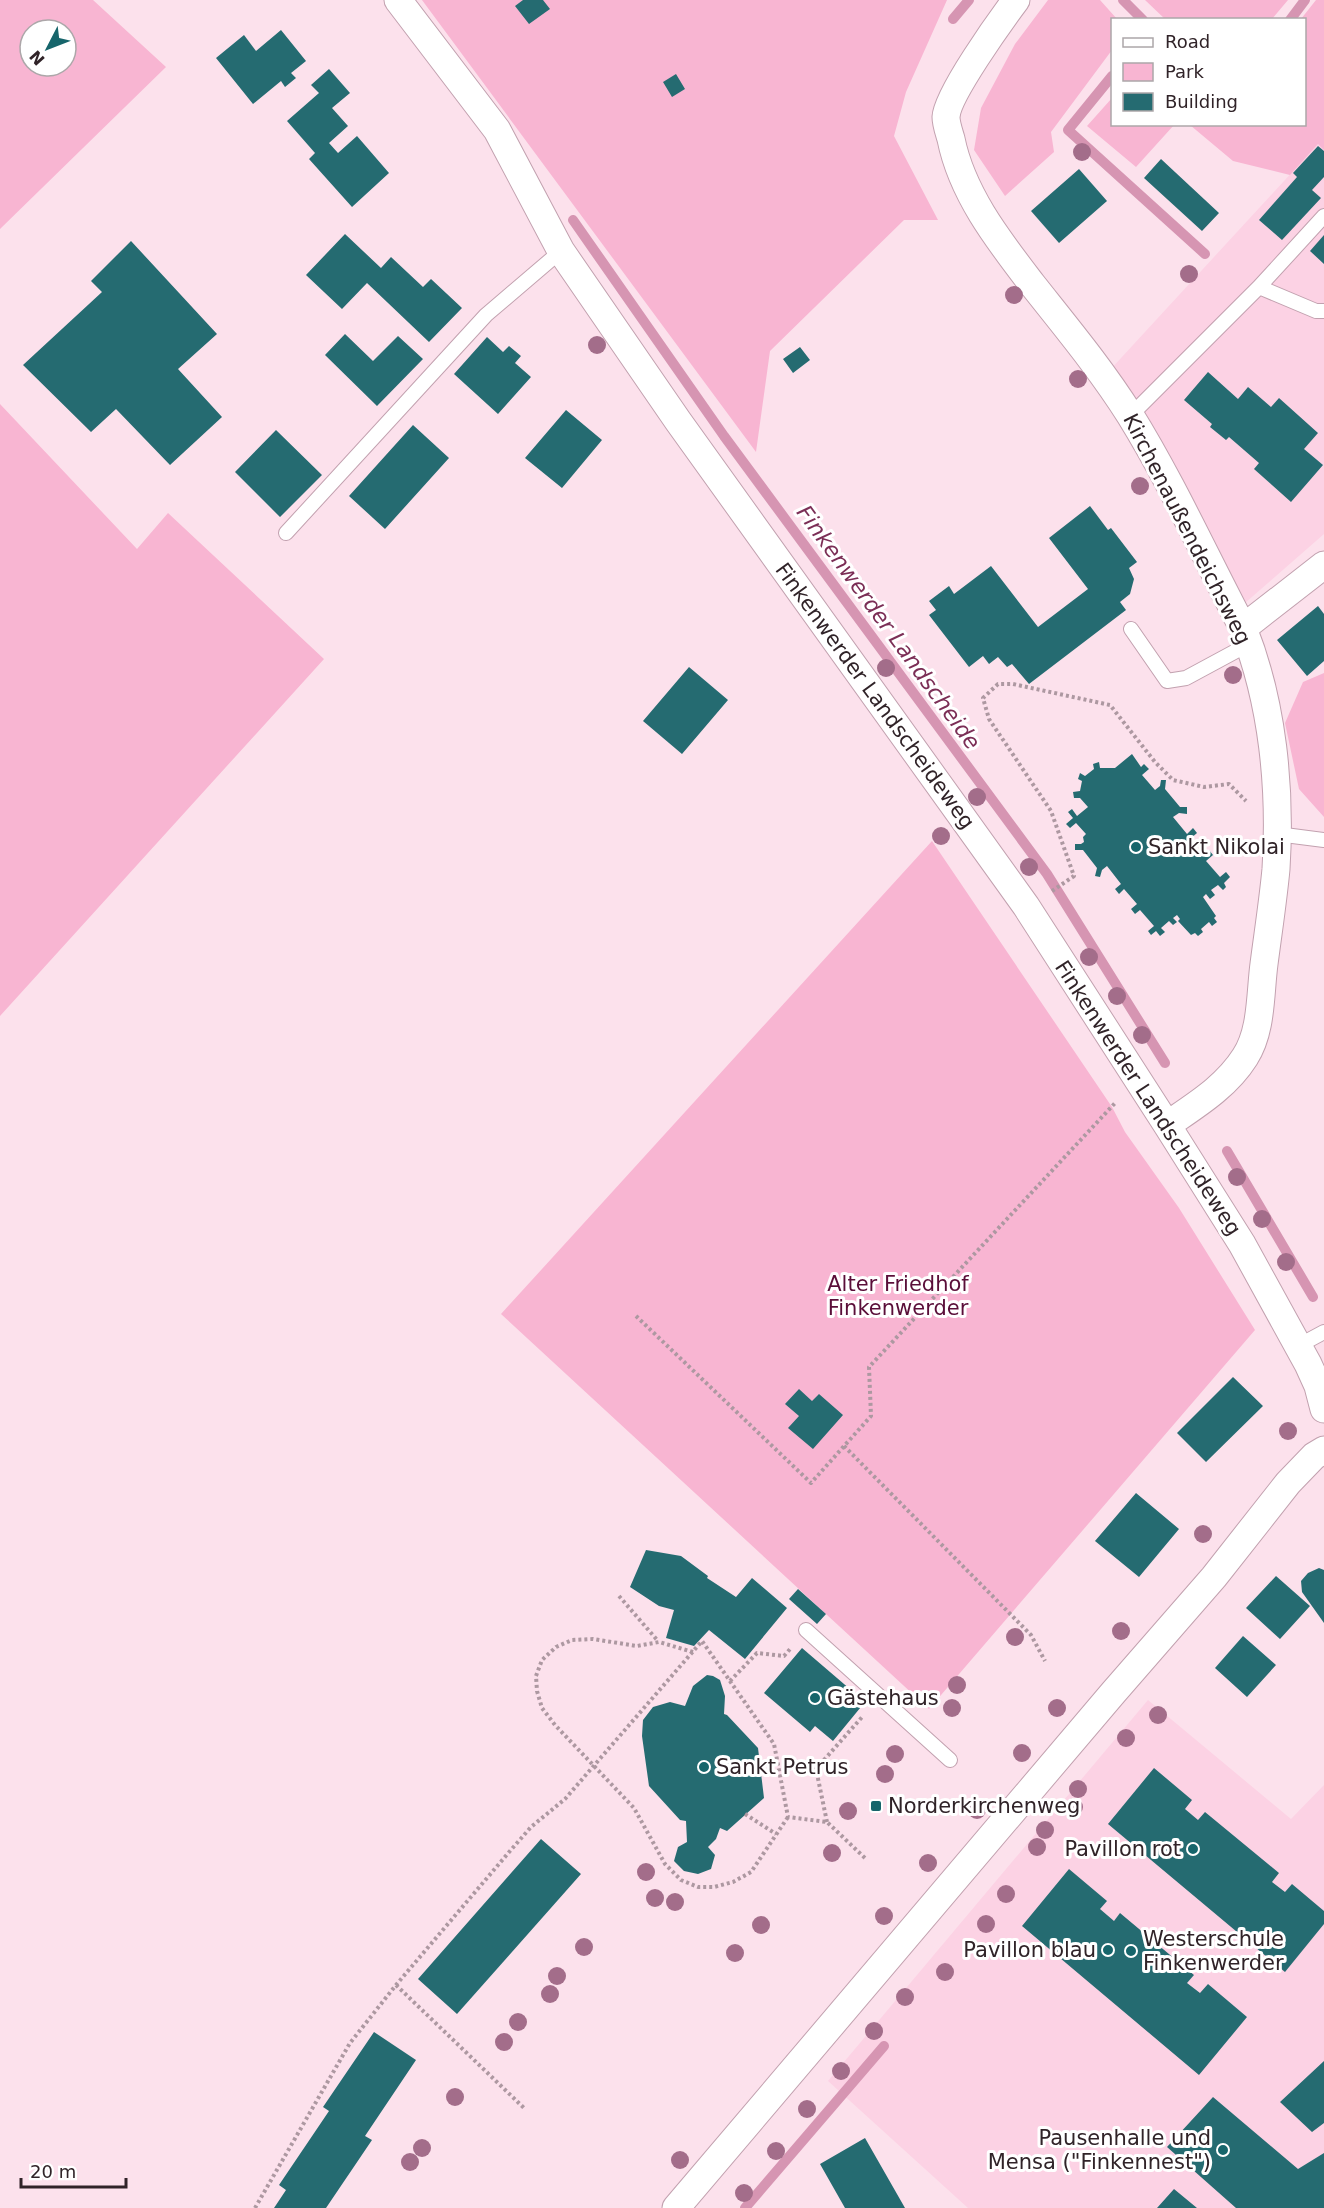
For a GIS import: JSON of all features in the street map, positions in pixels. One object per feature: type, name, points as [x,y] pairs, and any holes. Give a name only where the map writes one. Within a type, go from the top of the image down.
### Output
[{"type":"street","name":"Finkenwerder Landscheideweg","points":[[398,0],[497,130],[561,250],[678,422],[1026,906],[1242,1244],[1318,1386],[1324,1409]]},
{"type":"street","name":"Kirchenaußendeichsweg","points":[[1016,0],[994,29],[954,95],[946,116],[954,157],[971,197],[1011,256],[1102,374],[1130,416],[1164,476],[1246,636],[1269,718],[1274,760],[1277,834],[1275,871],[1256,1029],[1246,1056],[1220,1088],[1167,1125]]},
{"type":"street","points":[[1246,636],[1324,565]]},
{"type":"street","points":[[676,2208],[1214,1576],[1288,1483],[1314,1456],[1324,1450]]},
{"type":"lane","points":[[1130,416],[1259,287],[1324,216]]},
{"type":"lane","points":[[286,533],[486,315],[561,250]]},
{"type":"lane","points":[[1259,287],[1316,311],[1324,311]]},
{"type":"lane","points":[[1131,629],[1167,681],[1186,678],[1246,636]]},
{"type":"lane","points":[[1277,834],[1324,840]]},
{"type":"lane","points":[[1298,1346],[1324,1332]]},
{"type":"lane","points":[[806,1630],[950,1760]]},
{"type":"path","points":[[1045,896],[1074,876],[1051,811],[989,719],[983,698],[998,684],[1013,684],[1110,705],[1155,762],[1173,780],[1204,787],[1229,784],[1277,834]]},
{"type":"path","points":[[636,1316],[811,1483],[871,1416],[869,1367],[1138,1079]]},
{"type":"path","points":[[844,1446],[1031,1635],[1045,1661]]},
{"type":"path","points":[[619,1596],[658,1642]]},
{"type":"path","points":[[730,1681],[757,1653],[784,1656],[806,1630]]},
{"type":"path","points":[[255,2208],[350,2043],[396,1985],[524,1835],[565,1799],[595,1766],[693,1652],[702,1641],[774,1744],[788,1817],[751,1872],[733,1882],[714,1887],[698,1887],[681,1880],[665,1864],[634,1808],[595,1766],[555,1725],[542,1708],[537,1691],[536,1676],[542,1660],[556,1647],[572,1640],[593,1639],[636,1646],[658,1642],[693,1652]]},
{"type":"path","points":[[866,1859],[827,1822],[816,1769],[880,1696]]},
{"type":"path","points":[[746,1814],[776,1834]]},
{"type":"path","points":[[788,1817],[827,1822]]},
{"type":"path","points":[[396,1985],[524,2108]]},
{"type":"shaded area","points":[[1318,144],[1324,149],[1324,534],[1245,603],[1110,370]]},
{"type":"shaded area","name":"Westerschule Finkenwerder","points":[[1148,1700],[1291,1819],[1324,1785],[1324,2208],[968,2208],[828,2081]]},
{"type":"green space","points":[[0,0],[93,0],[166,67],[0,229]]},
{"type":"green space","points":[[422,0],[947,0],[906,92],[894,136],[938,220],[904,220],[770,351],[756,452]]},
{"type":"green space","points":[[1048,0],[1100,0],[1116,18],[1111,18],[1111,51],[1051,132],[1054,152],[1005,196],[974,150],[981,108],[1015,44]]},
{"type":"green space","points":[[1145,0],[1288,0],[1273,18],[1164,18]]},
{"type":"green space","points":[[1316,0],[1324,0],[1324,150],[1318,144],[1290,175],[1233,161],[1191,126],[1306,126],[1306,18],[1302,18]]},
{"type":"green space","points":[[1111,99],[1111,126],[1173,126],[1136,167],[1087,126]]},
{"type":"green space","points":[[0,404],[137,549],[168,513],[324,659],[0,1016]]},
{"type":"green space","points":[[1324,673],[1324,817],[1299,789],[1285,723],[1303,682]]},
{"type":"green space","name":"Alter Friedhof Finkenwerder","points":[[932,841],[1112,1107],[1125,1132],[1179,1208],[1255,1330],[929,1709],[501,1314]]},
{"type":"building","points":[[523,0],[543,0],[550,9],[529,24],[515,6]]},
{"type":"building","points":[[281,30],[306,61],[291,73],[296,78],[285,87],[281,81],[253,104],[216,58],[244,35],[256,51]]},
{"type":"building","points":[[329,69],[350,93],[332,108],[348,126],[329,143],[338,153],[357,136],[389,173],[352,207],[309,159],[315,153],[287,121],[319,93],[311,85]]},
{"type":"building","points":[[676,74],[685,89],[672,97],[663,82]]},
{"type":"building","points":[[1318,146],[1324,151],[1324,177],[1312,190],[1321,198],[1282,240],[1259,220],[1297,177],[1293,173]]},
{"type":"building","points":[[1161,159],[1219,213],[1202,231],[1144,178]]},
{"type":"building","points":[[1079,169],[1107,201],[1059,243],[1031,211]]},
{"type":"building","points":[[345,234],[381,268],[391,257],[423,287],[431,279],[462,308],[429,342],[367,283],[342,309],[306,275]]},
{"type":"building","points":[[1324,235],[1324,264],[1310,251]]},
{"type":"building","points":[[131,241],[217,334],[178,369],[222,417],[170,465],[116,409],[91,432],[23,365],[102,292],[91,281]]},
{"type":"building","points":[[345,334],[373,361],[398,336],[423,359],[377,406],[325,355]]},
{"type":"building","points":[[487,337],[503,352],[509,346],[521,356],[515,363],[531,377],[498,414],[454,374]]},
{"type":"building","points":[[800,347],[810,360],[793,373],[783,359]]},
{"type":"building","points":[[1208,372],[1238,399],[1248,387],[1271,407],[1279,398],[1318,433],[1304,449],[1323,465],[1291,502],[1254,469],[1259,463],[1229,437],[1226,440],[1210,427],[1212,424],[1184,400]]},
{"type":"building","points":[[566,410],[602,440],[562,488],[525,458]]},
{"type":"building","points":[[413,425],[449,458],[385,529],[349,496]]},
{"type":"building","points":[[276,430],[322,475],[280,517],[235,472]]},
{"type":"building","points":[[1090,506],[1108,530],[1111,528],[1137,562],[1129,568],[1134,579],[1130,594],[1120,602],[1126,610],[1029,684],[1012,664],[1007,667],[998,657],[989,664],[983,656],[969,667],[929,615],[936,610],[929,601],[949,586],[954,594],[991,566],[1038,627],[1088,589],[1049,538]]},
{"type":"building","points":[[1318,606],[1324,614],[1324,661],[1307,676],[1277,640]]},
{"type":"building","points":[[689,667],[728,700],[682,754],[643,721]]},
{"type":"building","name":"Sankt Nikolai","points":[[1132,754],[1141,767],[1144,764],[1149,769],[1142,775],[1155,790],[1160,786],[1161,780],[1166,780],[1165,789],[1180,807],[1187,807],[1187,814],[1179,813],[1173,817],[1187,834],[1193,828],[1197,833],[1190,839],[1203,855],[1209,850],[1213,855],[1206,861],[1220,877],[1226,872],[1230,877],[1224,883],[1226,887],[1223,890],[1218,885],[1211,890],[1215,895],[1210,899],[1206,894],[1203,897],[1216,916],[1214,918],[1217,922],[1212,926],[1209,922],[1201,929],[1203,932],[1198,936],[1195,933],[1191,935],[1178,921],[1180,919],[1177,915],[1173,918],[1177,922],[1173,925],[1169,921],[1161,928],[1165,932],[1160,936],[1156,931],[1151,935],[1148,931],[1154,926],[1140,910],[1135,914],[1131,909],[1137,904],[1124,889],[1119,894],[1115,889],[1121,884],[1107,866],[1102,870],[1100,877],[1095,876],[1097,868],[1083,850],[1075,850],[1075,844],[1084,842],[1083,837],[1086,834],[1076,823],[1070,828],[1066,824],[1073,818],[1068,812],[1072,809],[1077,816],[1088,807],[1080,798],[1074,798],[1073,792],[1080,791],[1082,781],[1078,779],[1080,773],[1085,776],[1094,769],[1093,764],[1099,762],[1100,768],[1115,768]]},
{"type":"building","points":[[1233,1377],[1263,1406],[1206,1462],[1177,1433]]},
{"type":"building","points":[[799,1389],[812,1401],[819,1394],[843,1415],[813,1449],[788,1428],[799,1416],[785,1404]]},
{"type":"building","points":[[1136,1493],[1179,1529],[1139,1577],[1095,1541]]},
{"type":"building","points":[[646,1550],[681,1556],[708,1576],[707,1578],[736,1597],[752,1578],[787,1608],[745,1659],[709,1630],[694,1646],[666,1638],[674,1610],[659,1606],[630,1587]]},
{"type":"building","points":[[1319,1568],[1324,1570],[1324,1623],[1302,1592],[1301,1581],[1308,1573]]},
{"type":"building","points":[[1276,1576],[1310,1606],[1280,1639],[1246,1608]]},
{"type":"building","points":[[798,1589],[826,1614],[817,1624],[789,1599]]},
{"type":"building","points":[[1243,1636],[1276,1665],[1247,1697],[1215,1668]]},
{"type":"building","name":"Gästehaus","points":[[802,1648],[865,1702],[833,1741],[815,1726],[810,1732],[764,1693]]},
{"type":"building","name":"Sankt Petrus","points":[[707,1675],[720,1680],[725,1696],[724,1714],[758,1748],[764,1798],[727,1831],[720,1828],[716,1839],[708,1847],[715,1855],[711,1869],[698,1874],[684,1871],[674,1861],[678,1847],[687,1842],[686,1821],[680,1820],[649,1786],[642,1736],[643,1720],[653,1707],[670,1702],[685,1706],[693,1686]]},
{"type":"building","name":"Pavillon rot","points":[[1154,1768],[1192,1800],[1185,1809],[1198,1820],[1205,1812],[1279,1873],[1272,1882],[1285,1892],[1292,1884],[1324,1911],[1324,1924],[1285,1972],[1108,1824]]},
{"type":"building","points":[[541,1839],[581,1874],[457,2014],[418,1979]]},
{"type":"building","name":"Pavillon blau","points":[[1069,1869],[1107,1901],[1100,1909],[1114,1921],[1120,1913],[1194,1975],[1187,1983],[1200,1993],[1208,1984],[1247,2017],[1199,2075],[1022,1926]]},
{"type":"building","points":[[374,2032],[416,2060],[365,2136],[372,2140],[326,2208],[274,2208],[286,2190],[279,2185],[329,2111],[323,2107]]},
{"type":"building","points":[[1324,2061],[1324,2123],[1312,2132],[1280,2102]]},
{"type":"building","name":"Pausenhalle und Mensa (\"Finkennest\")","points":[[1213,2097],[1298,2169],[1324,2153],[1324,2208],[1236,2208],[1167,2147]]},
{"type":"building","points":[[865,2138],[905,2208],[845,2208],[841,2201],[820,2164]]},
{"type":"building","points":[[1174,2189],[1197,2208],[1157,2208]]},
{"type":"waterway","points":[[953,19],[969,0]]},
{"type":"waterway","points":[[1123,0],[1141,18]]},
{"type":"waterway","points":[[1292,18],[1305,0]]},
{"type":"waterway","points":[[1111,77],[1068,130],[1205,254]]},
{"type":"waterway","name":"Finkenwerder Landscheide","points":[[573,220],[724,436],[1047,874],[1165,1063]]},
{"type":"waterway","name":"Finkenwerder Landscheide","points":[[1227,1151],[1313,1297]]},
{"type":"waterway","points":[[745,2208],[884,2046]]},
{"type":"place","name":"Sankt Nikolai","points":[[1136,847]]},
{"type":"place","name":"Gästehaus","points":[[815,1698]]},
{"type":"place","name":"Sankt Petrus","points":[[704,1767]]},
{"type":"place","name":"Norderkirchenweg","points":[[876,1806]]},
{"type":"place","name":"Pavillon rot","points":[[1193,1849]]},
{"type":"place","name":"Pavillon blau","points":[[1108,1950]]},
{"type":"place","name":"Westerschule Finkenwerder","points":[[1131,1951]]},
{"type":"place","name":"Pausenhalle und Mensa (\"Finkennest\")","points":[[1223,2150]]}]
